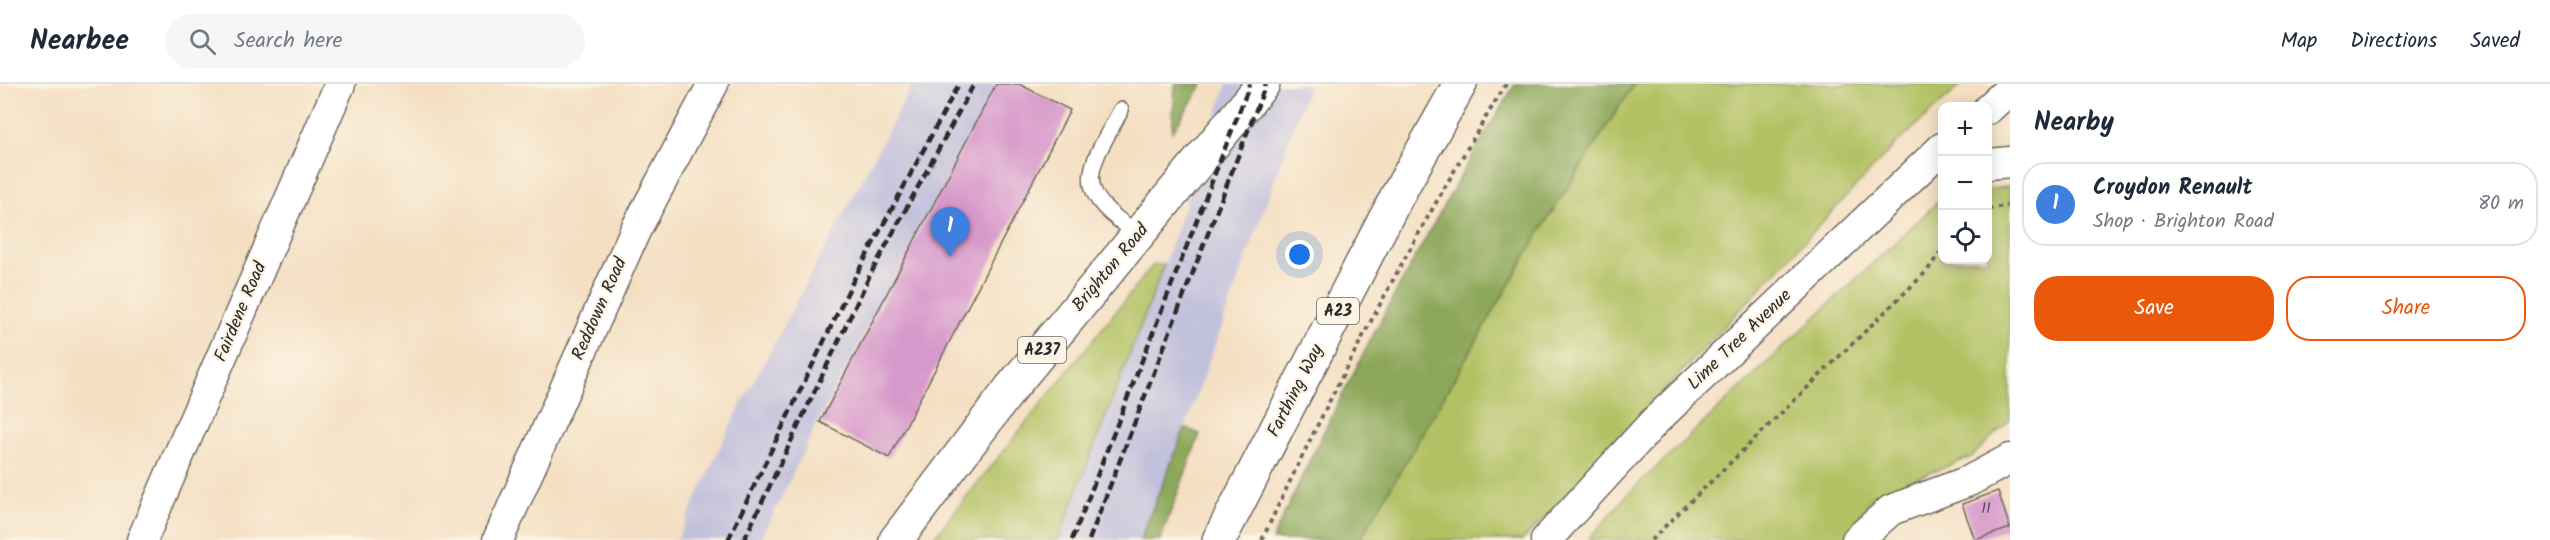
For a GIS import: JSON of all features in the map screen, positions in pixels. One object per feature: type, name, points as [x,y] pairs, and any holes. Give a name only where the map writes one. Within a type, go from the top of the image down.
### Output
[{"type":"main road","name":"Brighton Road","points":[[896,540],[1011,388],[1263,84]]},
{"type":"main road","name":"Farthing Way","points":[[1219,540],[1396,196],[1460,84]]},
{"type":"street","name":"Fairdene Road","points":[[142,540],[339,84]]},
{"type":"street","name":"Reddown Road","points":[[498,540],[635,231],[713,84]]},
{"type":"street","points":[[1992,105],[2010,89]]},
{"type":"street","name":"Lime Tree Avenue","points":[[1546,540],[1655,420],[1938,155]]},
{"type":"street","points":[[1992,164],[2010,162]]},
{"type":"street","points":[[1857,540],[1891,510],[1969,481],[2010,459]]},
{"type":"lane","points":[[1121,110],[1090,170],[1090,182],[1095,194],[1109,212],[1139,234]]},
{"type":"path","points":[[1262,540],[1313,432],[1466,149],[1506,84]]},
{"type":"path","points":[[1992,208],[2010,205]]},
{"type":"path","points":[[1651,540],[1927,271],[1938,256]]},
{"type":"shaded area","points":[[913,84],[996,84],[818,421],[761,540],[677,540],[730,426]]},
{"type":"shaded area","points":[[1227,84],[1309,84],[1185,428],[1140,540],[1058,540],[1164,265]]},
{"type":"green space","points":[[1175,84],[1203,84],[1172,132]]},
{"type":"green space","points":[[1515,84],[1634,84],[1545,223],[1360,540],[1272,540],[1387,309]]},
{"type":"green space","points":[[1634,84],[1962,84],[1942,102],[1938,102],[1938,106],[1895,145],[1523,540],[1360,540],[1545,223]]},
{"type":"green space","points":[[2010,186],[2010,420],[1971,457],[1873,495],[1845,540],[1588,540],[1628,494],[1938,202],[1938,264],[1992,264],[1992,189]]},
{"type":"green space","points":[[1153,265],[1164,265],[1058,540],[932,540]]},
{"type":"green space","points":[[1185,428],[1200,434],[1160,540],[1140,540]]},
{"type":"building","points":[[996,84],[1019,84],[1070,110],[889,458],[820,422]]},
{"type":"building","points":[[1998,491],[2010,528],[1975,540],[1962,504]]},
{"type":"railway","points":[[728,540],[853,281],[959,84]]},
{"type":"railway","points":[[744,540],[870,275],[974,84]]},
{"type":"railway","points":[[1072,540],[1250,84]]},
{"type":"railway","points":[[1089,540],[1266,84]]},
{"type":"place","name":"Croydon Renault","points":[[950,257]]}]
